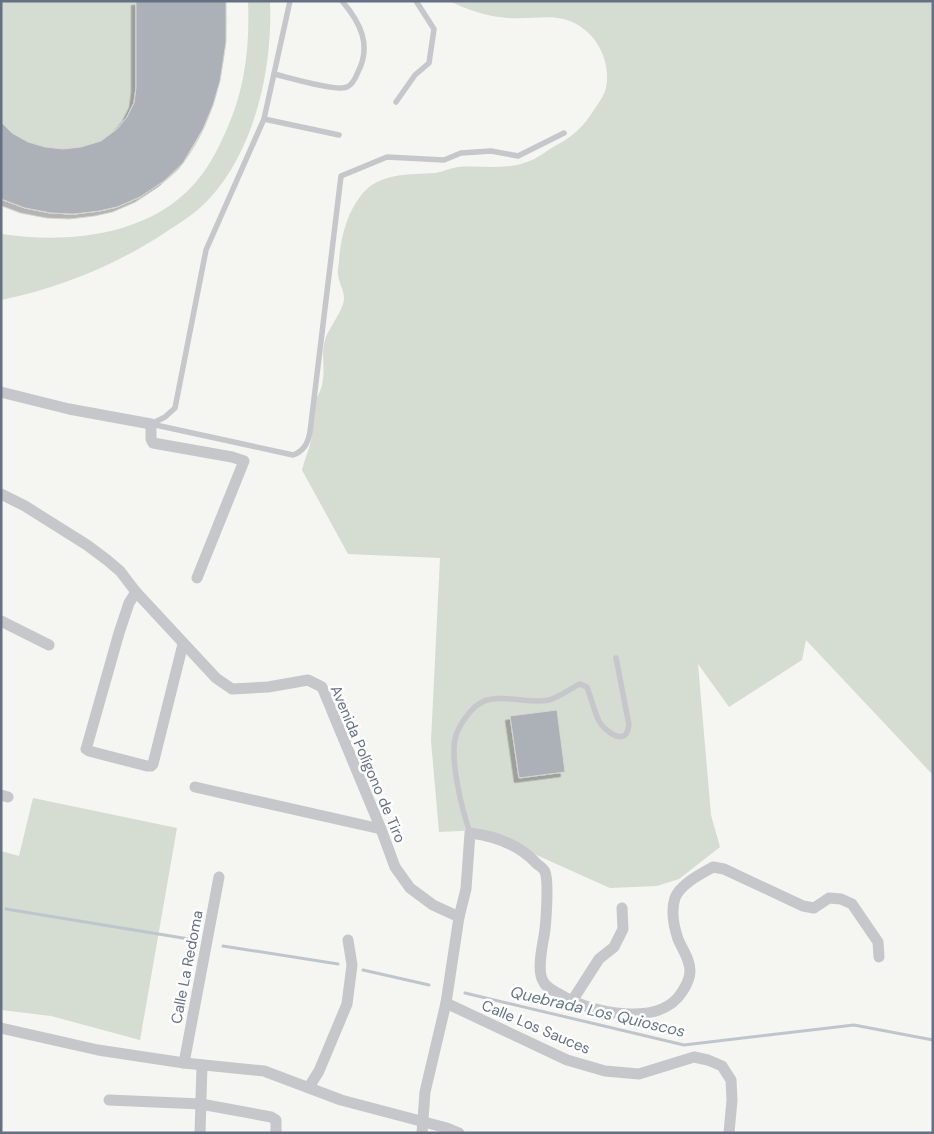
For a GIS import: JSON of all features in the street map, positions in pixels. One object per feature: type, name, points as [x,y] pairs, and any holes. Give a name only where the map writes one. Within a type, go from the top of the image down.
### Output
[{"type":"street","points":[[1,392],[70,409],[151,424],[151,439],[153,443],[232,457],[244,461],[197,578]]},
{"type":"street","name":"Avenida Polígono de Tiro","points":[[1,494],[25,506],[87,545],[120,571],[136,592],[183,644],[216,678],[232,689],[268,687],[308,680],[322,687],[381,828],[395,867],[410,888],[433,905],[459,917]]},
{"type":"street","points":[[136,592],[129,603],[119,633],[86,749],[147,766],[153,764],[183,644]]},
{"type":"street","points":[[1,621],[49,644]]},
{"type":"street","points":[[196,787],[381,828]]},
{"type":"street","points":[[422,1127],[425,1092],[446,1003],[459,917],[466,889],[470,833],[487,835],[517,848],[530,855],[545,872],[547,884],[545,932],[541,950],[542,980],[546,986],[572,1002],[592,1008],[638,1015],[662,1010],[678,1000],[686,985],[690,970],[687,956],[678,939],[675,924],[673,908],[676,895],[685,885],[713,867],[724,869],[802,906],[814,908],[829,898],[841,899],[852,904],[878,942],[879,957]]},
{"type":"street","name":"Calle La Redoma","points":[[184,1063],[219,877]]},
{"type":"street","points":[[572,1002],[599,959],[614,947],[623,928],[622,908]]},
{"type":"street","points":[[309,1088],[319,1071],[347,1004],[352,966],[348,940]]},
{"type":"street","name":"Calle Los Sauces","points":[[446,1003],[567,1060],[605,1071],[639,1074],[694,1057],[722,1066],[731,1080],[732,1100],[729,1133]]},
{"type":"street","points":[[1,1028],[98,1050],[184,1063],[264,1070],[341,1100],[422,1127],[447,1128],[459,1133]]},
{"type":"street","points":[[200,1133],[202,1065]]},
{"type":"street","points":[[109,1100],[201,1104],[271,1117],[276,1120],[276,1133]]},
{"type":"lane","points":[[151,424],[166,417],[175,408],[206,250],[264,119],[290,1]]},
{"type":"lane","points":[[274,74],[336,89],[347,87],[355,78],[363,62],[365,45],[356,18],[342,1]]},
{"type":"lane","points":[[396,102],[415,75],[429,63],[434,29],[416,1]]},
{"type":"lane","points":[[264,119],[339,135]]},
{"type":"lane","points":[[151,424],[293,455],[298,454],[308,442],[310,432],[342,176],[387,157],[444,160],[461,153],[491,151],[518,156],[564,133]]},
{"type":"lane","points":[[470,833],[463,812],[454,756],[456,735],[464,719],[478,704],[490,699],[550,700],[580,684],[587,687],[600,722],[610,733],[620,737],[624,736],[627,734],[629,724],[616,658]]},
{"type":"shaded area","points":[[1,1],[226,1],[225,44],[219,86],[205,127],[180,168],[158,186],[136,199],[118,207],[99,211],[79,214],[40,211],[1,199]]},
{"type":"shaded area","points":[[248,1],[270,1],[268,53],[264,80],[258,107],[238,158],[208,200],[171,229],[107,265],[45,289],[1,300],[1,234],[55,238],[82,236],[135,224],[159,212],[181,197],[200,177],[221,143],[238,100],[247,51]]},
{"type":"shaded area","points":[[449,1],[933,1],[933,775],[806,640],[802,660],[729,707],[698,664],[711,815],[720,847],[679,879],[657,886],[610,888],[481,830],[439,832],[431,741],[440,558],[348,554],[302,470],[312,436],[311,411],[322,383],[325,340],[339,313],[344,298],[338,272],[343,234],[352,209],[362,194],[370,187],[387,178],[435,173],[458,167],[514,165],[538,157],[570,137],[582,125],[603,97],[607,81],[602,52],[590,34],[578,25],[570,21],[544,17],[518,18],[486,15]]},
{"type":"shaded area","points":[[33,798],[177,828],[140,1040],[51,1016],[1,1010],[1,851],[19,856]]},
{"type":"building","points":[[136,1],[226,1],[226,42],[220,81],[203,129],[183,163],[164,181],[140,197],[117,207],[99,211],[74,214],[51,213],[25,208],[1,199],[1,122],[12,133],[28,142],[45,147],[63,149],[81,147],[101,141],[117,129],[127,117],[134,103],[136,88]]},
{"type":"building","points":[[557,710],[565,772],[519,778],[510,716]]},
{"type":"waterway","name":"Quebrada Los Quioscos","points":[[6,909],[195,940]]},
{"type":"waterway","name":"Quebrada Los Quioscos","points":[[223,946],[338,964]]},
{"type":"waterway","name":"Quebrada Los Quioscos","points":[[363,970],[429,985]]},
{"type":"waterway","name":"Quebrada Los Quioscos","points":[[465,993],[684,1045],[854,1025],[933,1040]]}]
